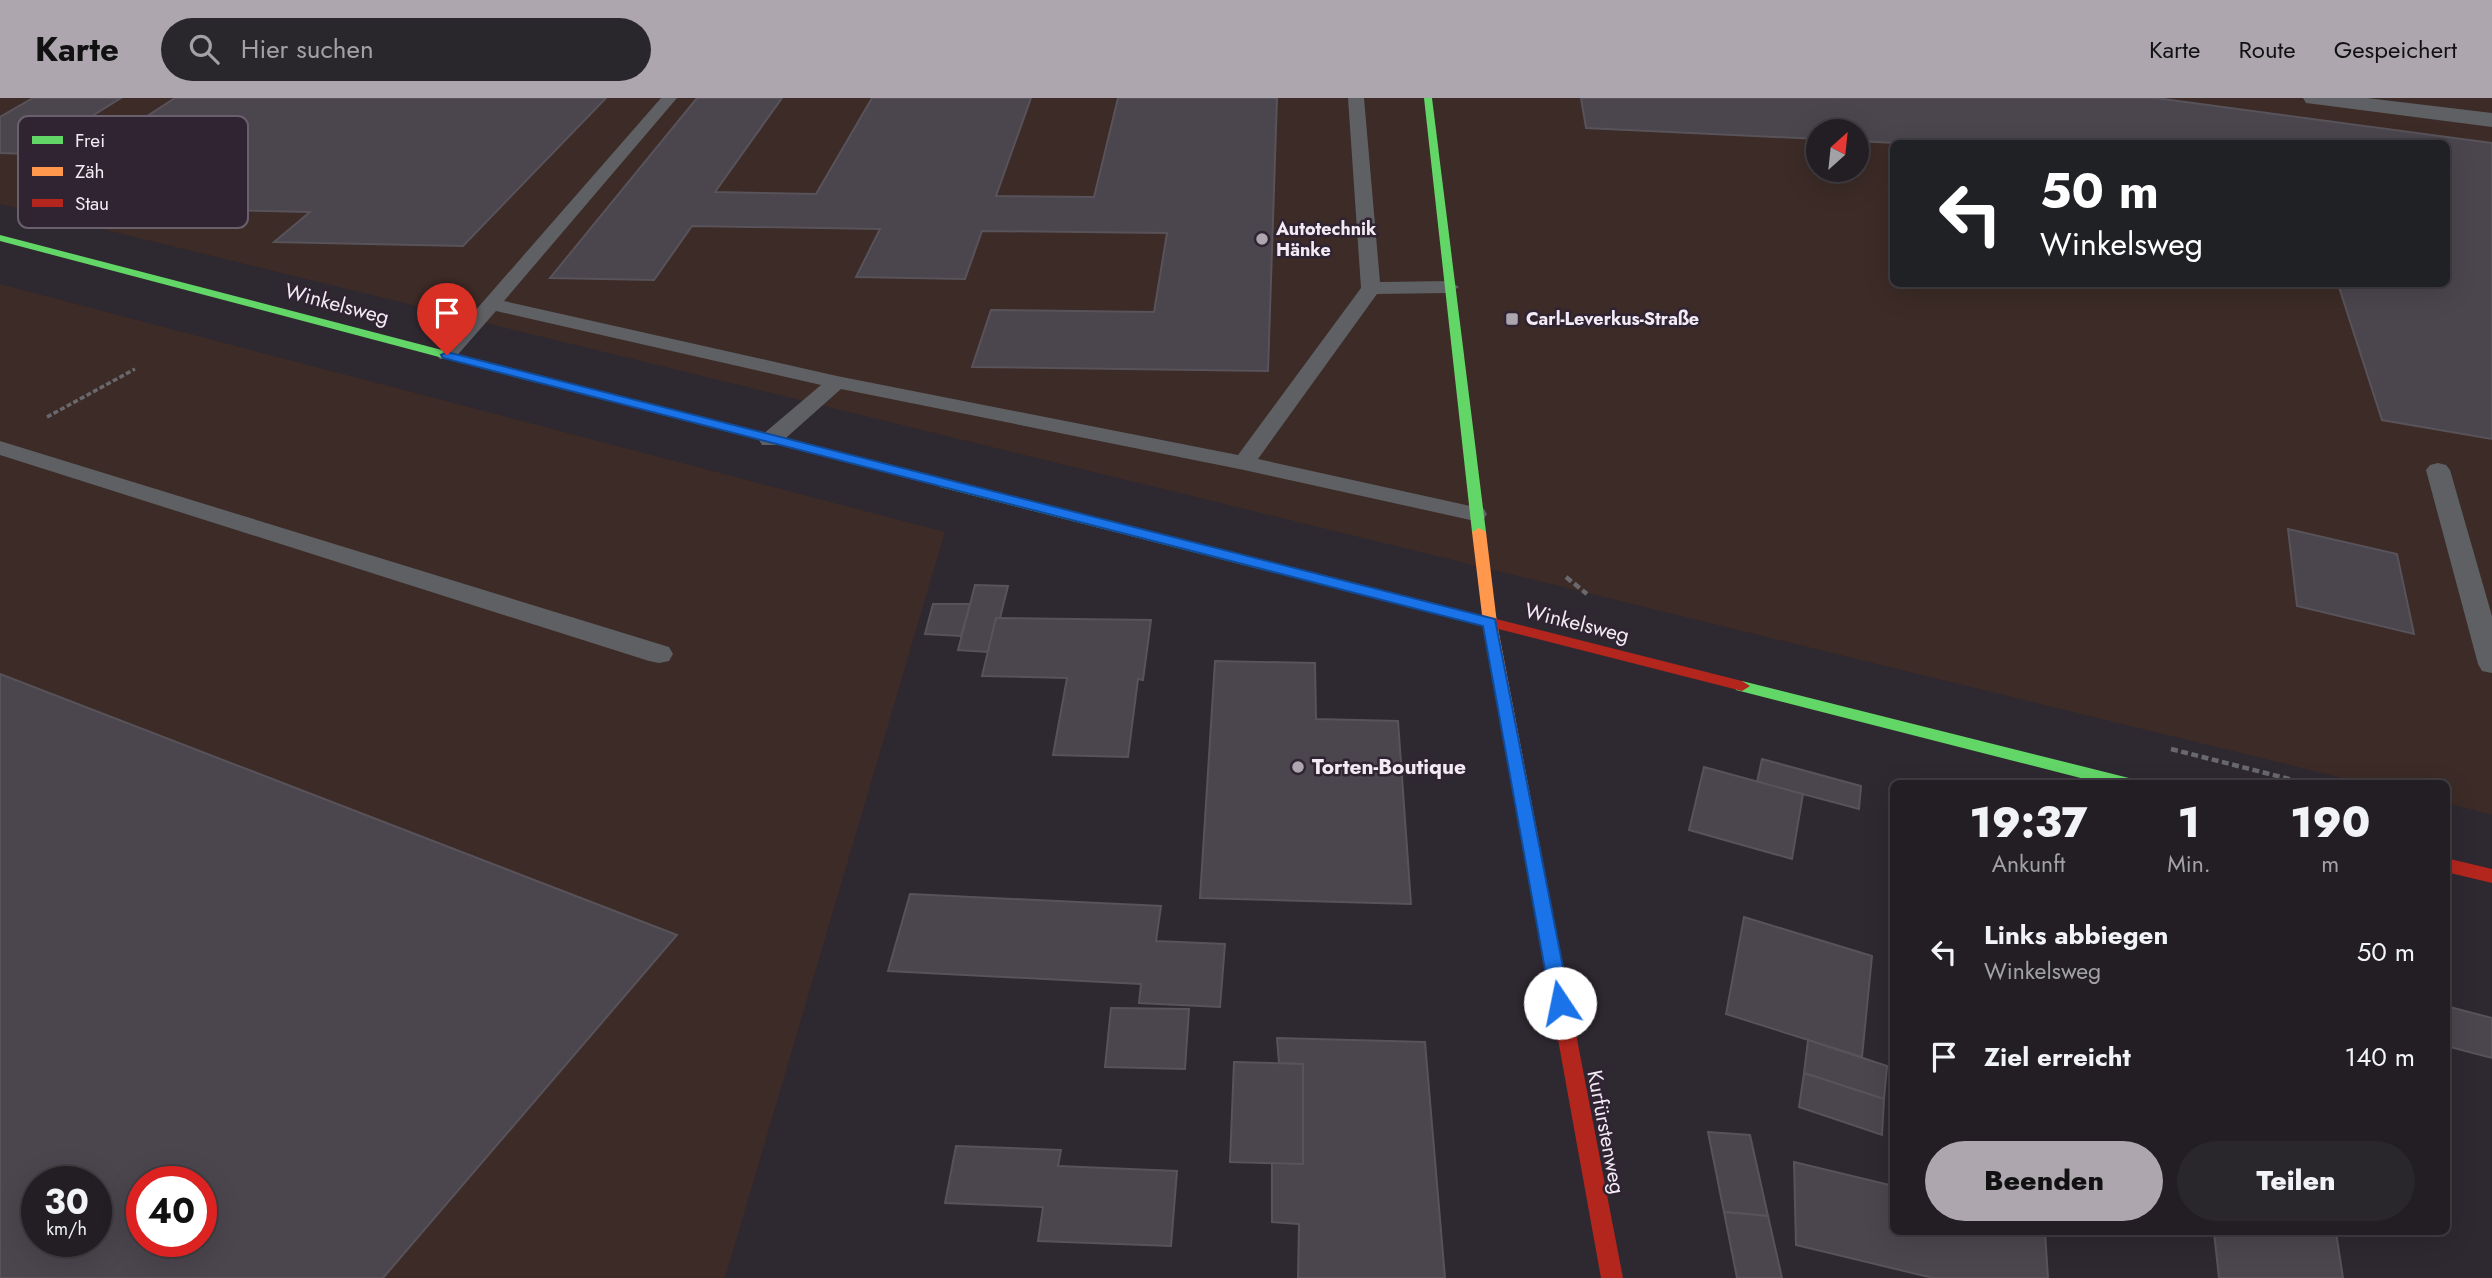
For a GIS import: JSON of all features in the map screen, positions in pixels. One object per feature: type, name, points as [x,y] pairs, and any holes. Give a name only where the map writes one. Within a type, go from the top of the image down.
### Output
[{"type":"street","points":[[1428,98],[1475,514],[1490,623]]},
{"type":"street","points":[[2314,98],[2492,120]]},
{"type":"street","name":"Winkelsweg","points":[[0,238],[770,440],[2113,780]]},
{"type":"street","name":"Kurfürstenweg","points":[[1490,623],[1612,1278]]},
{"type":"street","points":[[2450,865],[2492,876]]},
{"type":"lane","points":[[447,355],[669,98]]},
{"type":"lane","points":[[1244,463],[1371,288],[1356,98]]},
{"type":"lane","points":[[1371,288],[1449,287]]},
{"type":"lane","points":[[492,304],[837,382],[1244,463],[1475,514]]},
{"type":"lane","points":[[770,440],[837,382]]},
{"type":"lane","points":[[0,448],[659,654]]},
{"type":"lane","points":[[2438,470],[2492,664]]},
{"type":"path","points":[[37,423],[135,369]]},
{"type":"shaded area","points":[[0,98],[2492,98],[2492,815],[2450,804],[2450,780],[2351,780],[98,228],[248,228],[248,116],[18,116],[18,208],[0,204]]},
{"type":"shaded area","points":[[0,284],[945,532],[725,1278],[0,1278]]},
{"type":"building","points":[[33,98],[121,98],[92,116],[18,116],[18,154],[0,153],[0,117]]},
{"type":"building","points":[[175,98],[606,98],[463,246],[274,242],[310,212],[248,211],[248,116],[147,116]]},
{"type":"building","points":[[697,98],[782,98],[715,192],[816,194],[872,98],[1031,98],[996,196],[1094,197],[1118,98],[1277,98],[1268,371],[972,367],[991,310],[1154,312],[1167,233],[982,231],[965,279],[856,277],[880,229],[692,226],[654,280],[550,278]]},
{"type":"building","points":[[1581,98],[2156,98],[2492,143],[2492,439],[2382,420],[2339,287],[2450,287],[2450,140],[1890,140],[1890,143],[1869,142],[1869,119],[1806,119],[1806,138],[1586,128]]},
{"type":"building","points":[[2288,529],[2397,554],[2414,634],[2297,606]]},
{"type":"building","points":[[975,585],[1008,586],[1000,618],[996,618],[988,652],[958,650]]},
{"type":"building","points":[[933,604],[970,604],[961,636],[925,634]]},
{"type":"building","points":[[996,618],[1151,620],[1143,680],[1138,679],[1128,757],[1053,755],[1067,678],[982,676]]},
{"type":"building","points":[[1215,661],[1315,663],[1316,719],[1398,721],[1411,904],[1200,898]]},
{"type":"building","points":[[0,674],[677,935],[383,1278],[0,1278]]},
{"type":"building","points":[[1762,759],[1861,786],[1859,809],[1757,782]]},
{"type":"building","points":[[1704,767],[1803,794],[1792,859],[1689,830]]},
{"type":"building","points":[[910,894],[1161,906],[1156,941],[1225,944],[1220,1007],[1139,1003],[1141,984],[888,971]]},
{"type":"building","points":[[1744,917],[1872,956],[1862,1057],[1726,1014]]},
{"type":"building","points":[[2450,1007],[2492,1018],[2492,1058],[2450,1047]]},
{"type":"building","points":[[1111,1008],[1189,1009],[1185,1069],[1105,1067]]},
{"type":"building","points":[[1277,1038],[1425,1042],[1445,1278],[1298,1278],[1299,1224],[1272,1222],[1272,1162],[1303,1164],[1303,1064],[1279,1063]]},
{"type":"building","points":[[1808,1040],[1887,1066],[1884,1099],[1804,1073]]},
{"type":"building","points":[[1234,1062],[1303,1064],[1303,1164],[1230,1162]]},
{"type":"building","points":[[1804,1073],[1884,1099],[1882,1135],[1799,1107]]},
{"type":"building","points":[[1708,1132],[1750,1135],[1768,1216],[1724,1212]]},
{"type":"building","points":[[956,1146],[1061,1150],[1058,1166],[1177,1171],[1171,1246],[1038,1241],[1043,1207],[945,1203]]},
{"type":"building","points":[[1794,1162],[1890,1185],[1890,1235],[2045,1235],[2048,1278],[1933,1278],[1796,1245]]},
{"type":"building","points":[[1724,1212],[1768,1216],[1782,1278],[1737,1278]]},
{"type":"building","points":[[2214,1235],[2336,1235],[2343,1278],[2219,1278]]},
{"type":"traffic: fast","points":[[1428,98],[1479,532]]},
{"type":"traffic: fast","points":[[0,238],[538,379]]},
{"type":"traffic: fast","points":[[945,484],[1275,568]]},
{"type":"traffic: fast","points":[[1742,686],[2113,780]]},
{"type":"traffic: slow","points":[[1479,532],[1490,623],[1552,956]]},
{"type":"traffic: jam","points":[[538,379],[945,484]]},
{"type":"traffic: jam","points":[[1275,568],[1742,686]]},
{"type":"traffic: jam","points":[[2450,866],[2492,876]]},
{"type":"traffic: jam","points":[[1552,956],[1612,1278]]},
{"type":"place","name":"Autotechnik Hänke","points":[[1262,239]]},
{"type":"place","name":"Carl-Leverkus-Straße","points":[[1512,319]]},
{"type":"place","name":"Torten-Boutique","points":[[1298,767]]},
{"type":"route","points":[[447,355],[1170,543],[1490,623],[1560,1003]]}]
